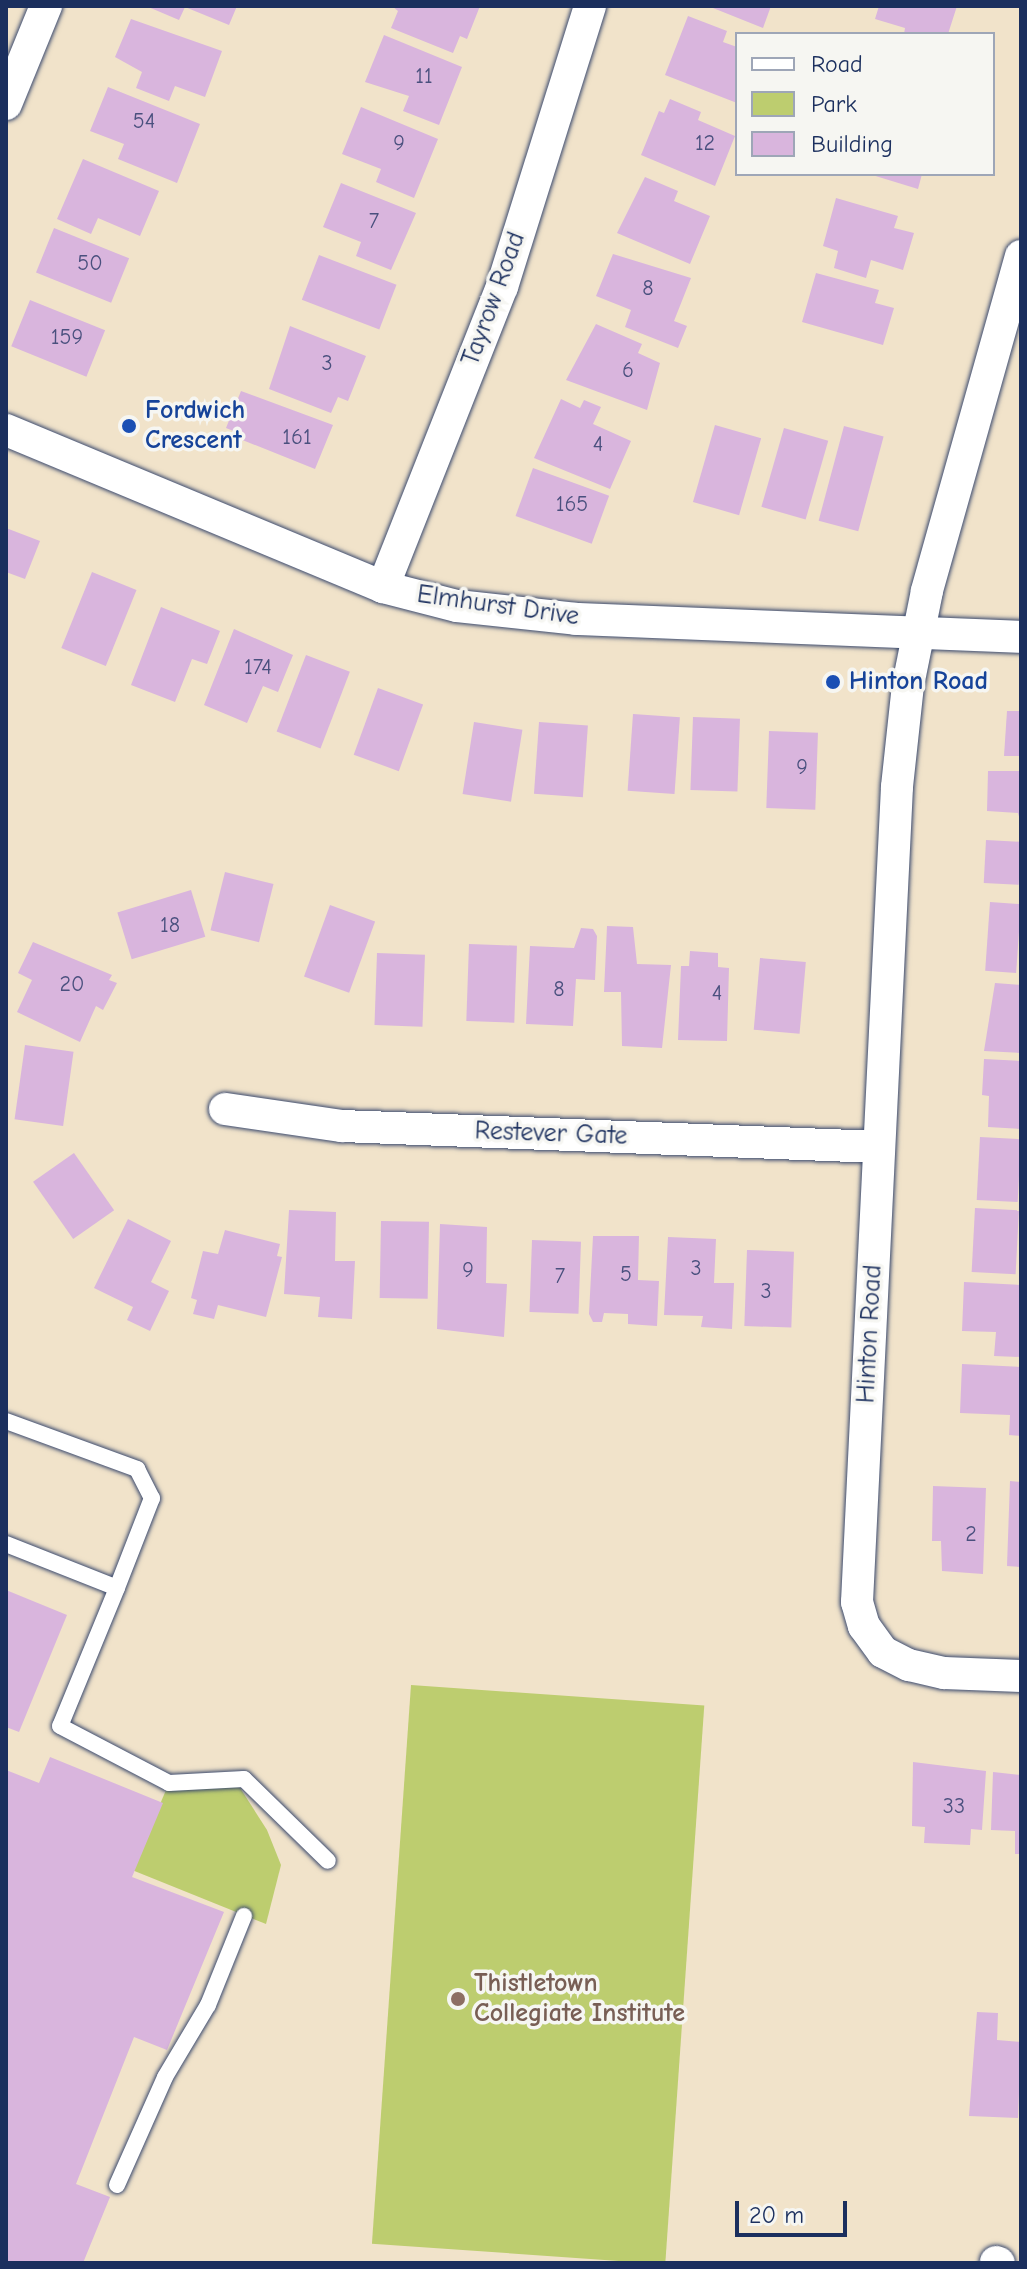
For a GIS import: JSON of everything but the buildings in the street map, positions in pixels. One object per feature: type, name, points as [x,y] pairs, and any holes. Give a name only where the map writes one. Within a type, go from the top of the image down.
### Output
[{"type":"street","points":[[6,104],[46,6]]},
{"type":"street","name":"Tayrow Road","points":[[383,587],[502,287],[590,6]]},
{"type":"street","name":"Hinton Road","points":[[1021,256],[916,636],[897,787],[857,1602],[864,1626],[883,1652],[909,1665],[944,1673],[1021,1676]]},
{"type":"street","name":"Elmhurst Drive","points":[[6,430],[383,587],[457,606],[576,619],[916,636],[1021,637]]},
{"type":"street","name":"Restever Gate","points":[[225,1109],[342,1126],[878,1147]]},
{"type":"lane","points":[[6,1421],[137,1469],[152,1498],[60,1726],[169,1783],[244,1779],[328,1861]]},
{"type":"lane","points":[[6,1544],[117,1588]]},
{"type":"lane","points":[[117,2185],[165,2077],[208,2005],[244,1916]]},
{"type":"green space","points":[[411,1685],[704,1706],[665,2263],[372,2244]]},
{"type":"green space","points":[[235,1780],[267,1830],[281,1865],[266,1924],[132,1870],[169,1783]]},
{"type":"place","name":"Fordwich Crescent","points":[[129,426]]},
{"type":"place","name":"Hinton Road","points":[[833,682]]},
{"type":"place","name":"Thistletown Collegiate Institute","points":[[458,1999]]}]
